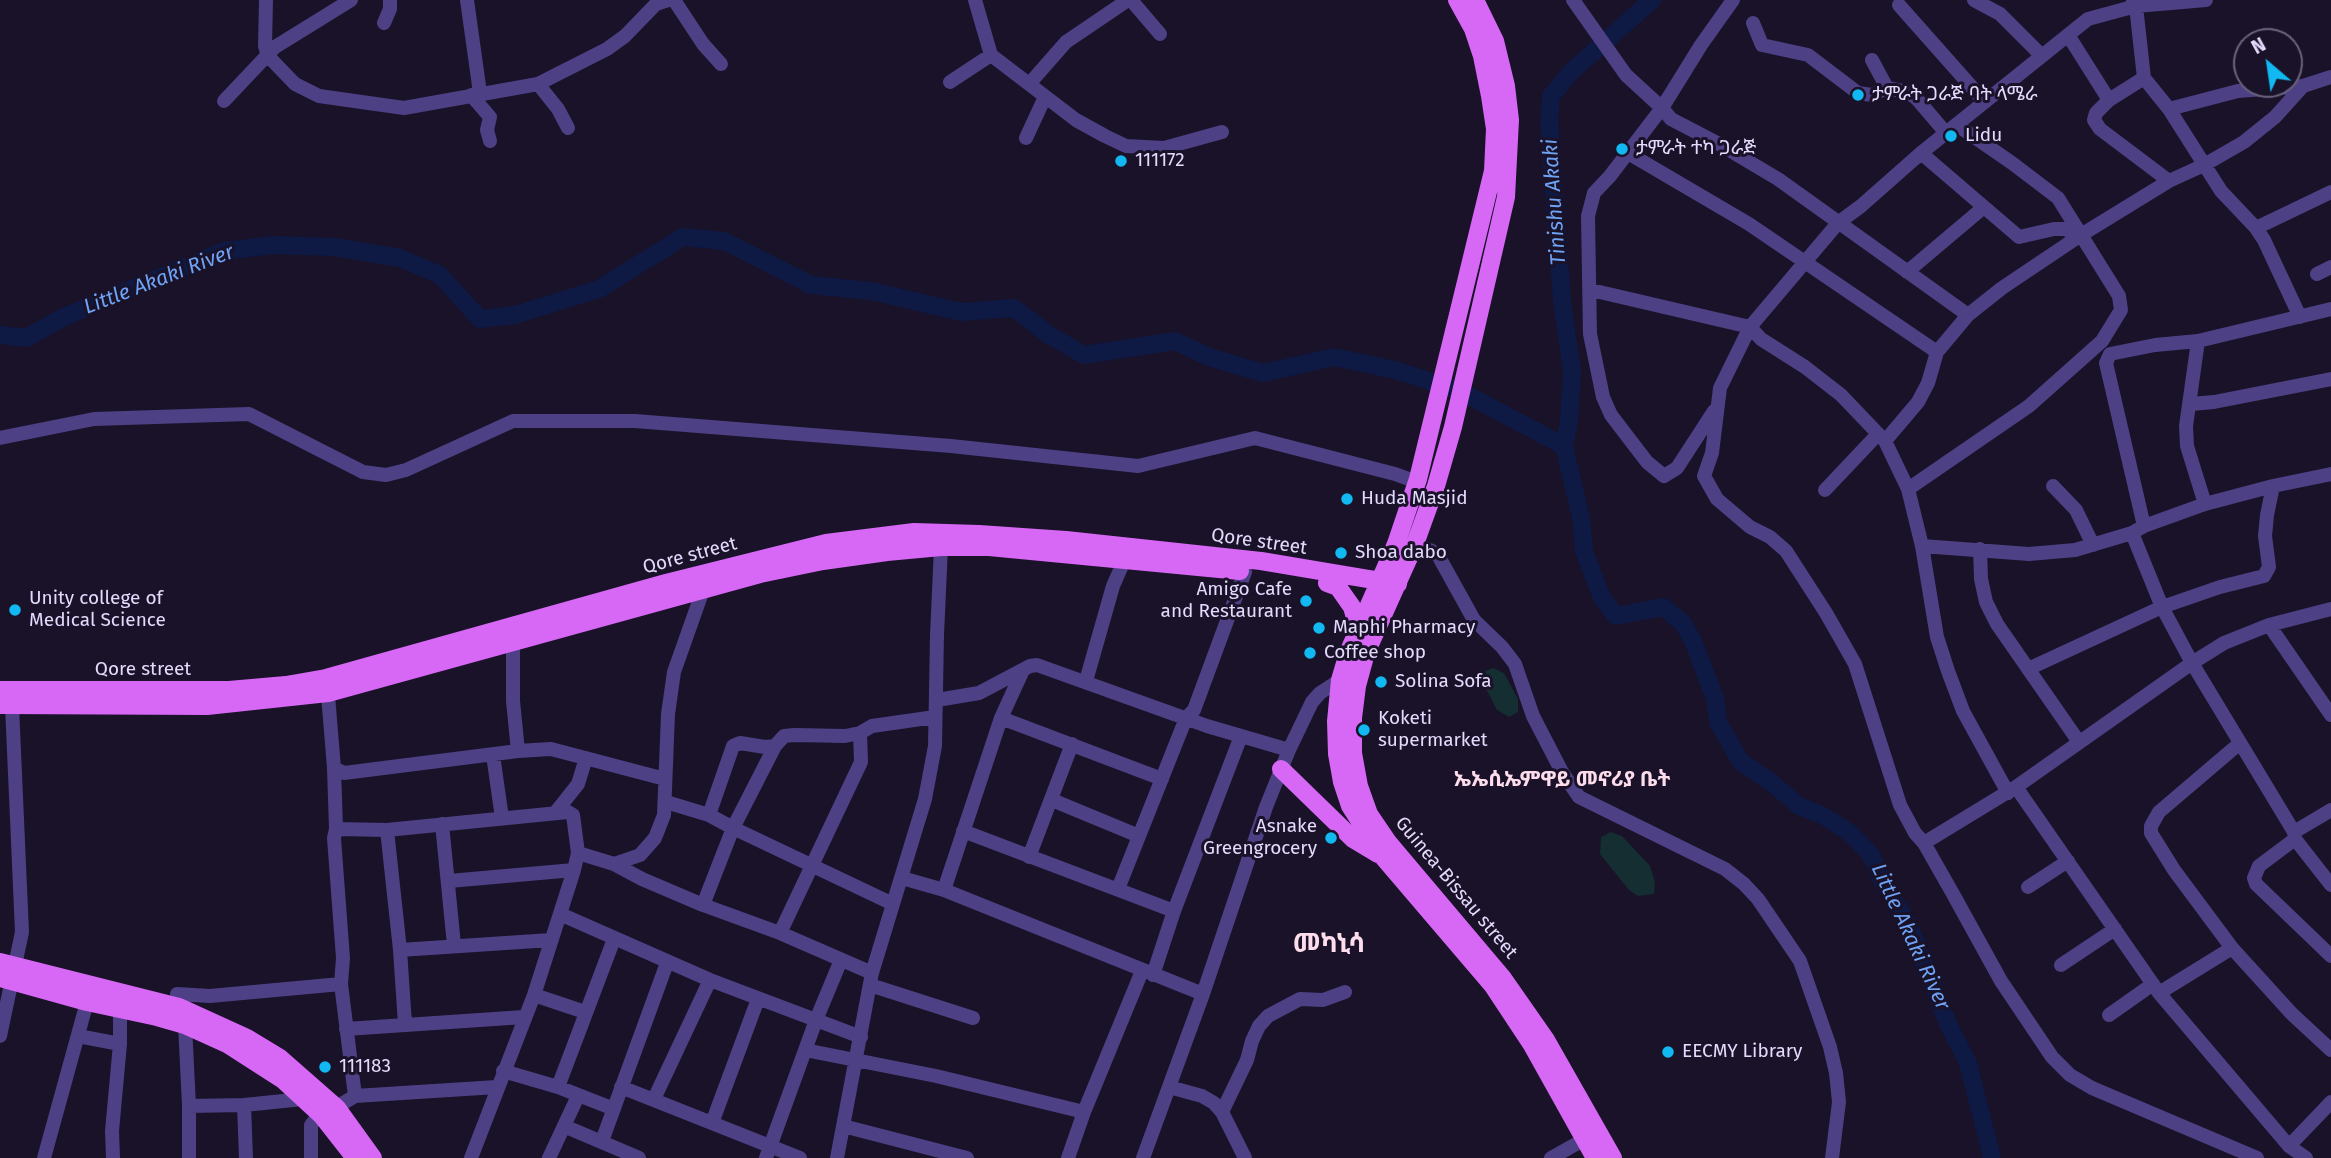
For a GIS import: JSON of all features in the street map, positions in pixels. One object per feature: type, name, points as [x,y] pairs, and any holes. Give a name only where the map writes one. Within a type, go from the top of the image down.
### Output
[{"type":"main road","points":[[1457,0],[1473,29],[1482,55],[1495,130],[1493,171],[1433,423],[1417,482],[1390,558],[1387,587],[1359,628],[1340,680],[1336,721],[1337,754],[1350,807],[1382,856],[1493,986],[1532,1045],[1595,1158]]},
{"type":"main road","name":"Guinea-Bissau street","points":[[1475,0],[1495,41],[1506,86],[1510,120],[1506,197],[1453,427],[1436,486],[1415,544],[1387,587],[1366,653],[1357,686],[1353,752],[1359,786],[1369,814],[1388,842],[1510,988],[1546,1040],[1613,1158]]},
{"type":"main road","name":"Qore street","points":[[944,540],[1327,583],[1387,587]]},
{"type":"main road","name":"Qore street","points":[[0,690],[217,691],[286,685],[327,686],[702,582],[944,540],[1066,540],[1261,561],[1346,575],[1387,587]]},
{"type":"main road","points":[[1346,575],[1374,571],[1390,558]]},
{"type":"main road","name":"Qore street","points":[[6,706],[207,706],[327,686],[513,641],[702,582]]},
{"type":"main road","points":[[1327,583],[1338,587],[1352,607],[1359,628]]},
{"type":"main road","points":[[1281,769],[1353,839],[1382,856]]},
{"type":"main road","points":[[7,972],[88,1002],[185,1025],[227,1044],[264,1066],[303,1099],[329,1112],[355,1158]]},
{"type":"main road","points":[[7,972],[179,1007],[247,1038],[280,1058],[373,1158]]},
{"type":"street","points":[[266,0],[265,46],[268,56],[295,84],[319,96],[404,108],[538,84],[607,49],[625,36],[659,1]]},
{"type":"street","points":[[224,101],[275,47],[351,0]]},
{"type":"street","points":[[384,23],[390,9],[390,0]]},
{"type":"street","points":[[467,0],[476,94],[490,117],[487,130],[490,141]]},
{"type":"street","points":[[674,0],[703,44],[721,64]]},
{"type":"street","points":[[975,0],[991,55],[1076,120],[1126,146],[1164,148],[1222,132]]},
{"type":"street","points":[[1030,83],[1066,43],[1130,0],[1160,34]]},
{"type":"street","points":[[1573,0],[1626,75],[1671,119],[1766,172],[1968,315]]},
{"type":"street","points":[[1716,407],[1677,468],[1664,476],[1647,462],[1622,432],[1603,397],[1590,334],[1588,216],[1594,193],[1662,108],[1733,0]]},
{"type":"street","points":[[1974,0],[2000,14],[2042,56]]},
{"type":"street","points":[[2206,0],[2134,3],[2088,19],[1838,223],[1750,327],[1720,388],[1712,453],[1704,476],[1717,499],[1750,527],[1770,537],[1786,551],[1826,613],[1855,664],[1900,805],[2001,981],[2052,1057],[2070,1075],[2092,1088],[2257,1158]]},
{"type":"street","points":[[2134,3],[2144,78],[2169,109],[2221,191],[2264,240],[2300,317]]},
{"type":"street","points":[[1899,5],[1984,102]]},
{"type":"street","points":[[1753,23],[1762,45],[1808,55],[1858,93],[1872,95],[1887,88],[1908,92],[1952,129],[2012,163],[2058,198],[2119,296],[2121,310],[2102,341],[2029,406],[1908,489]]},
{"type":"street","points":[[2068,35],[2109,100]]},
{"type":"street","points":[[950,82],[991,55]]},
{"type":"street","points":[[1872,60],[1887,88]]},
{"type":"street","points":[[2303,86],[2331,77]]},
{"type":"street","points":[[2144,78],[2109,100],[2096,113],[2094,120],[2100,129],[2169,181]]},
{"type":"street","points":[[538,84],[558,109],[568,128]]},
{"type":"street","points":[[2169,109],[2233,92]]},
{"type":"street","points":[[1026,138],[1045,97]]},
{"type":"street","points":[[1825,490],[1918,402],[1928,383],[1937,352],[1968,315],[2002,288],[2081,235],[2169,181],[2244,142],[2275,117],[2292,98]]},
{"type":"street","points":[[1628,153],[1749,224],[1937,352]]},
{"type":"street","points":[[1921,153],[2019,237],[2054,229],[2064,229],[2081,235]]},
{"type":"street","points":[[2256,228],[2331,192]]},
{"type":"street","points":[[1907,272],[1984,207]]},
{"type":"street","points":[[2317,274],[2331,267]]},
{"type":"street","points":[[1591,290],[1750,327],[1761,339],[1805,367],[1841,396],[1881,438],[1908,489],[1922,546],[1934,625],[1963,711],[2012,790],[2068,861],[2156,988],[2289,1146],[2306,1158]]},
{"type":"street","points":[[2331,309],[2197,341],[2110,354],[2106,363],[2138,530],[2162,607],[2294,836],[2331,886]]},
{"type":"street","points":[[2197,341],[2191,404],[2186,426],[2187,446],[2205,504]]},
{"type":"street","points":[[2191,404],[2331,379]]},
{"type":"street","points":[[0,438],[94,419],[248,414],[363,472],[386,475],[406,470],[513,421],[635,421],[951,446],[1138,466],[1255,438],[1417,482]]},
{"type":"street","points":[[1922,546],[2029,554],[2075,550],[2138,530],[2205,504],[2331,474]]},
{"type":"street","points":[[2053,486],[2076,510],[2092,545]]},
{"type":"street","points":[[2028,670],[2162,607],[2220,587],[2264,576],[2269,567],[2265,536],[2273,486]]},
{"type":"street","points":[[837,1158],[871,979],[925,799],[935,746],[944,540]]},
{"type":"street","points":[[1415,544],[1432,551],[1438,557],[1474,620],[1503,647],[1515,664],[1533,716],[1578,797],[1725,869],[1758,899],[1800,961],[1830,1047],[1839,1102],[1832,1158]]},
{"type":"street","points":[[1980,549],[1981,579],[1986,602],[1997,624],[2079,741]]},
{"type":"street","points":[[1086,681],[1113,586],[1124,561]]},
{"type":"street","points":[[1118,889],[1186,718],[1194,710],[1245,572]]},
{"type":"street","points":[[614,864],[640,855],[655,838],[664,815],[668,714],[674,672],[702,582]]},
{"type":"street","points":[[1924,843],[2012,790],[2224,643],[2269,625],[2331,609]]},
{"type":"street","points":[[2269,625],[2329,708]]},
{"type":"street","points":[[513,641],[513,701],[518,751]]},
{"type":"street","points":[[937,700],[979,692],[1037,665],[1186,718],[1289,750]]},
{"type":"street","points":[[944,890],[1001,718],[1023,670]]},
{"type":"street","points":[[1143,1158],[1281,769],[1312,702],[1320,693],[1340,680]]},
{"type":"street","points":[[327,686],[334,768],[334,838],[343,958],[341,984],[355,1096]]},
{"type":"street","points":[[0,1036],[7,972],[22,932],[6,706]]},
{"type":"street","points":[[703,905],[733,828],[775,746],[784,736],[825,737],[860,733],[872,726],[935,717]]},
{"type":"street","points":[[1001,718],[1162,779]]},
{"type":"street","points":[[779,933],[861,762],[860,733]]},
{"type":"street","points":[[1068,1158],[1084,1112],[1174,911],[1241,736]]},
{"type":"street","points":[[709,815],[733,746],[740,743],[775,746]]},
{"type":"street","points":[[2240,743],[2159,811],[2151,826],[2151,833],[2174,870],[2232,948],[2292,1014],[2331,1049]]},
{"type":"street","points":[[1029,857],[1072,744]]},
{"type":"street","points":[[334,768],[344,773],[551,749],[665,779]]},
{"type":"street","points":[[493,755],[502,818]]},
{"type":"street","points":[[555,813],[579,784],[586,758]]},
{"type":"street","points":[[1052,800],[1139,836]]},
{"type":"street","points":[[666,802],[709,815],[893,904]]},
{"type":"street","points":[[2331,810],[2294,836],[2259,866],[2254,878],[2256,884],[2331,956]]},
{"type":"street","points":[[336,830],[387,830],[568,812],[573,815],[578,853],[574,870],[534,996],[471,1158]]},
{"type":"street","points":[[442,824],[454,945]]},
{"type":"street","points":[[387,830],[405,1024]]},
{"type":"street","points":[[963,831],[1174,911]]},
{"type":"street","points":[[578,853],[614,864],[703,905],[779,933],[841,960],[871,979],[973,1018]]},
{"type":"street","points":[[2028,887],[2068,861]]},
{"type":"street","points":[[449,881],[574,870]]},
{"type":"street","points":[[902,878],[944,890],[1203,994]]},
{"type":"street","points":[[560,914],[667,963],[861,1037]]},
{"type":"street","points":[[2061,965],[2115,929]]},
{"type":"street","points":[[558,1087],[614,939]]},
{"type":"street","points":[[400,950],[551,940]]},
{"type":"street","points":[[2109,1015],[2232,948]]},
{"type":"street","points":[[768,1152],[841,960]]},
{"type":"street","points":[[605,1148],[621,1087],[667,963]]},
{"type":"street","points":[[654,1099],[710,980]]},
{"type":"street","points":[[177,994],[210,996],[341,984]]},
{"type":"street","points":[[1223,1112],[1259,1026],[1268,1016],[1300,999],[1323,1000],[1345,992]]},
{"type":"street","points":[[534,996],[585,1012]]},
{"type":"street","points":[[712,1123],[758,999]]},
{"type":"street","points":[[44,1158],[88,1002]]},
{"type":"street","points":[[113,1158],[112,1131],[120,1044],[120,1009]]},
{"type":"street","points":[[346,1029],[524,1017]]},
{"type":"street","points":[[185,1025],[190,1106],[189,1158]]},
{"type":"street","points":[[78,1037],[120,1044]]},
{"type":"street","points":[[805,1050],[936,1076],[1084,1112]]},
{"type":"street","points":[[503,1071],[558,1087],[614,1110]]},
{"type":"street","points":[[311,1158],[311,1125],[355,1096],[498,1087]]},
{"type":"street","points":[[621,1087],[712,1123],[768,1152],[800,1158]]},
{"type":"street","points":[[1170,1087],[1202,1096],[1223,1112],[1245,1158]]},
{"type":"street","points":[[549,1158],[578,1096]]},
{"type":"street","points":[[190,1106],[244,1105],[303,1099]]},
{"type":"street","points":[[2289,1146],[2331,1102]]},
{"type":"street","points":[[244,1105],[246,1158]]},
{"type":"street","points":[[564,1126],[605,1148],[639,1158]]},
{"type":"street","points":[[843,1126],[967,1158]]},
{"type":"street","points":[[1551,1158],[1585,1139]]},
{"type":"green space","points":[[1493,668],[1504,673],[1518,699],[1518,712],[1509,717],[1497,710],[1485,687],[1483,672]]},
{"type":"green space","points":[[1611,832],[1622,836],[1650,866],[1655,882],[1654,894],[1638,896],[1629,890],[1600,854],[1601,837]]},
{"type":"waterway","name":"Little Akaki River","points":[[1652,0],[1572,71],[1551,96],[1549,121],[1562,301],[1572,371],[1569,422],[1564,446],[1581,518],[1584,551],[1602,598],[1616,616],[1663,607],[1683,623],[1693,641],[1715,699],[1718,722],[1741,762],[1799,806],[1824,816],[1850,833],[1871,855],[1883,882],[1908,924],[1949,1026],[1968,1063],[1992,1158]]},
{"type":"waterway","name":"Little Akaki River","points":[[0,335],[26,338],[66,316],[224,251],[273,245],[334,247],[400,258],[440,275],[480,319],[515,315],[599,289],[683,237],[724,241],[811,285],[871,291],[961,312],[1014,308],[1049,335],[1084,355],[1175,341],[1209,357],[1263,373],[1334,357],[1395,370],[1458,390],[1564,446]]},
{"type":"place","name":"ታምራት ጋራጅ ባት ላሜራ","points":[[1858,95]]},
{"type":"place","name":"Lidu","points":[[1951,136]]},
{"type":"place","name":"ታምራት ተካ ጋራጅ","points":[[1622,149]]},
{"type":"place","name":"111172","points":[[1121,161]]},
{"type":"place","name":"Huda Masjid","points":[[1347,499]]},
{"type":"place","name":"Shoa dabo","points":[[1341,553]]},
{"type":"place","name":"Amigo Cafe and Restaurant","points":[[1306,601]]},
{"type":"place","name":"Unity college of Medical Science","points":[[15,610]]},
{"type":"place","name":"Maphi Pharmacy","points":[[1319,628]]},
{"type":"place","name":"Coffee shop","points":[[1310,653]]},
{"type":"place","name":"Solina Sofa","points":[[1381,682]]},
{"type":"place","name":"Koketi supermarket","points":[[1364,730]]},
{"type":"place","name":"Asnake Greengrocery","points":[[1331,838]]},
{"type":"place","name":"EECMY Library","points":[[1668,1052]]},
{"type":"place","name":"111183","points":[[325,1067]]},
{"type":"district","name":"ኤኤሲኤምዋይ መኖሪያ ቤት","points":[[1562,780]]},
{"type":"district","name":"መካኒሳ","points":[[1329,945]]},
{"type":"water label","name":"Tinishu Akaki","points":[[1555,202]]}]
